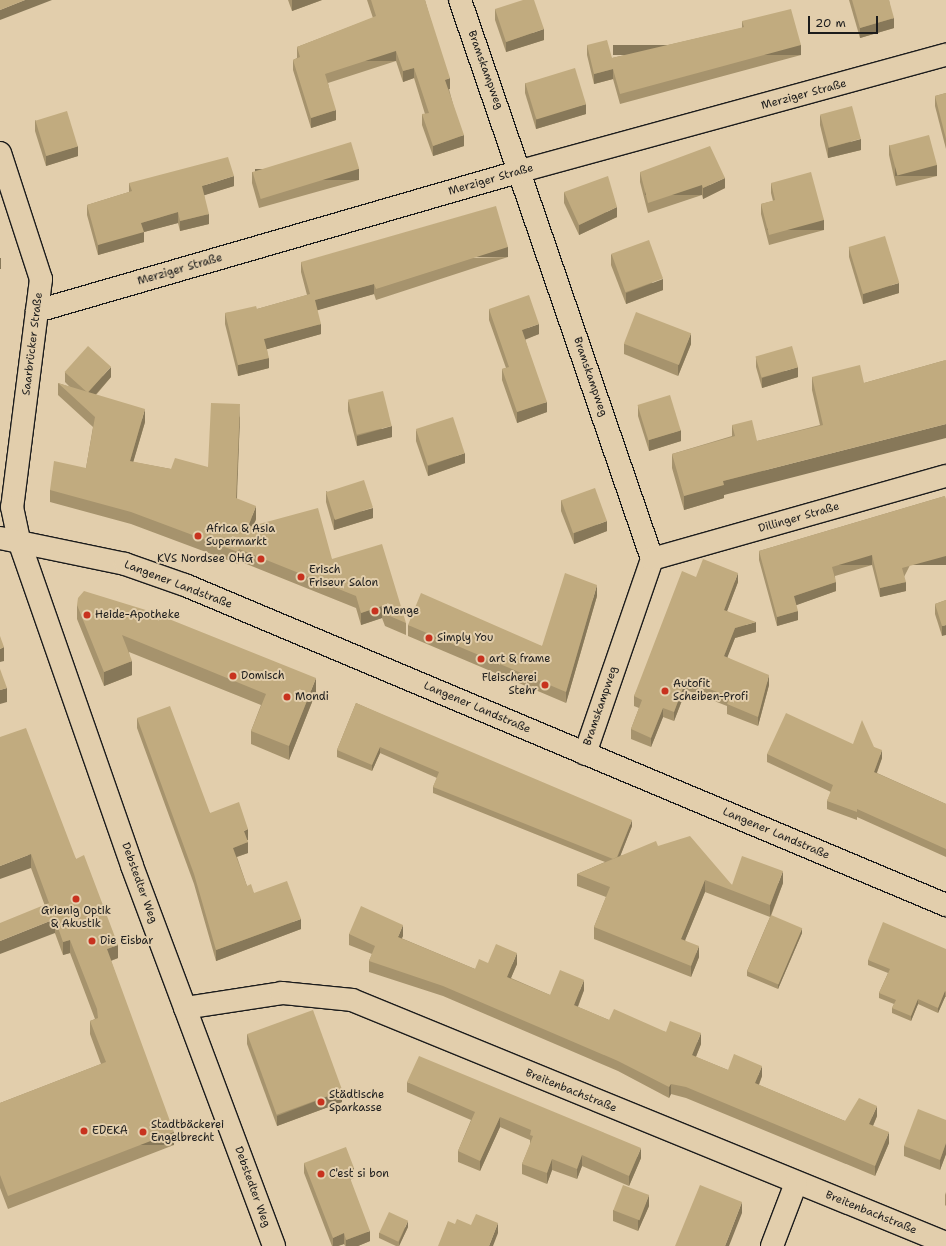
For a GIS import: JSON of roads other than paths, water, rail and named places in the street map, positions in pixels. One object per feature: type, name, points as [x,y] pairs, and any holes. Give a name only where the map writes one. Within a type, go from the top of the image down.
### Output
[{"type":"street","name":"Bramskampweg","points":[[460,0],[521,171],[652,559],[585,754]]},
{"type":"street","name":"Merziger Straße","points":[[37,311],[521,171],[946,55]]},
{"type":"street","name":"Saarbrücker Straße","points":[[0,153],[40,279],[12,507],[10,539]]},
{"type":"street","name":"Dillinger Straße","points":[[652,559],[946,476]]},
{"type":"street","name":"Langener Landstraße","points":[[10,539],[125,564],[185,585],[946,905]]},
{"type":"street","name":"Debstedter Weg","points":[[10,539],[274,1246]]},
{"type":"street","name":"Breitenbachstraße","points":[[185,1008],[282,993],[352,1000],[796,1183],[946,1243]]},
{"type":"street","points":[[772,1246],[796,1183]]},
{"type":"place","name":"Africa & Asia Supermarkt","points":[[198,536]]},
{"type":"place","name":"KVS Nordsee OHG","points":[[261,559]]},
{"type":"place","name":"Erisch Friseur Salon","points":[[301,577]]},
{"type":"place","name":"Menge","points":[[375,611]]},
{"type":"place","name":"Heide-Apotheke","points":[[87,615]]},
{"type":"place","name":"Simply You","points":[[429,638]]},
{"type":"place","name":"art & frame","points":[[481,659]]},
{"type":"place","name":"Domisch","points":[[233,676]]},
{"type":"place","name":"Fleischerei Stehr","points":[[545,685]]},
{"type":"place","name":"Autofit Scheiben-Profi","points":[[665,691]]},
{"type":"place","name":"Mondi","points":[[287,697]]},
{"type":"place","name":"Grienig Optik & Akustik","points":[[76,899]]},
{"type":"place","name":"Die Eisbar","points":[[92,941]]},
{"type":"place","name":"Städtische Sparkasse","points":[[321,1102]]},
{"type":"place","name":"EDEKA","points":[[84,1131]]},
{"type":"place","name":"Stadtbäckerei Engelbrecht","points":[[143,1132]]},
{"type":"place","name":"C'est si bon","points":[[321,1174]]}]
